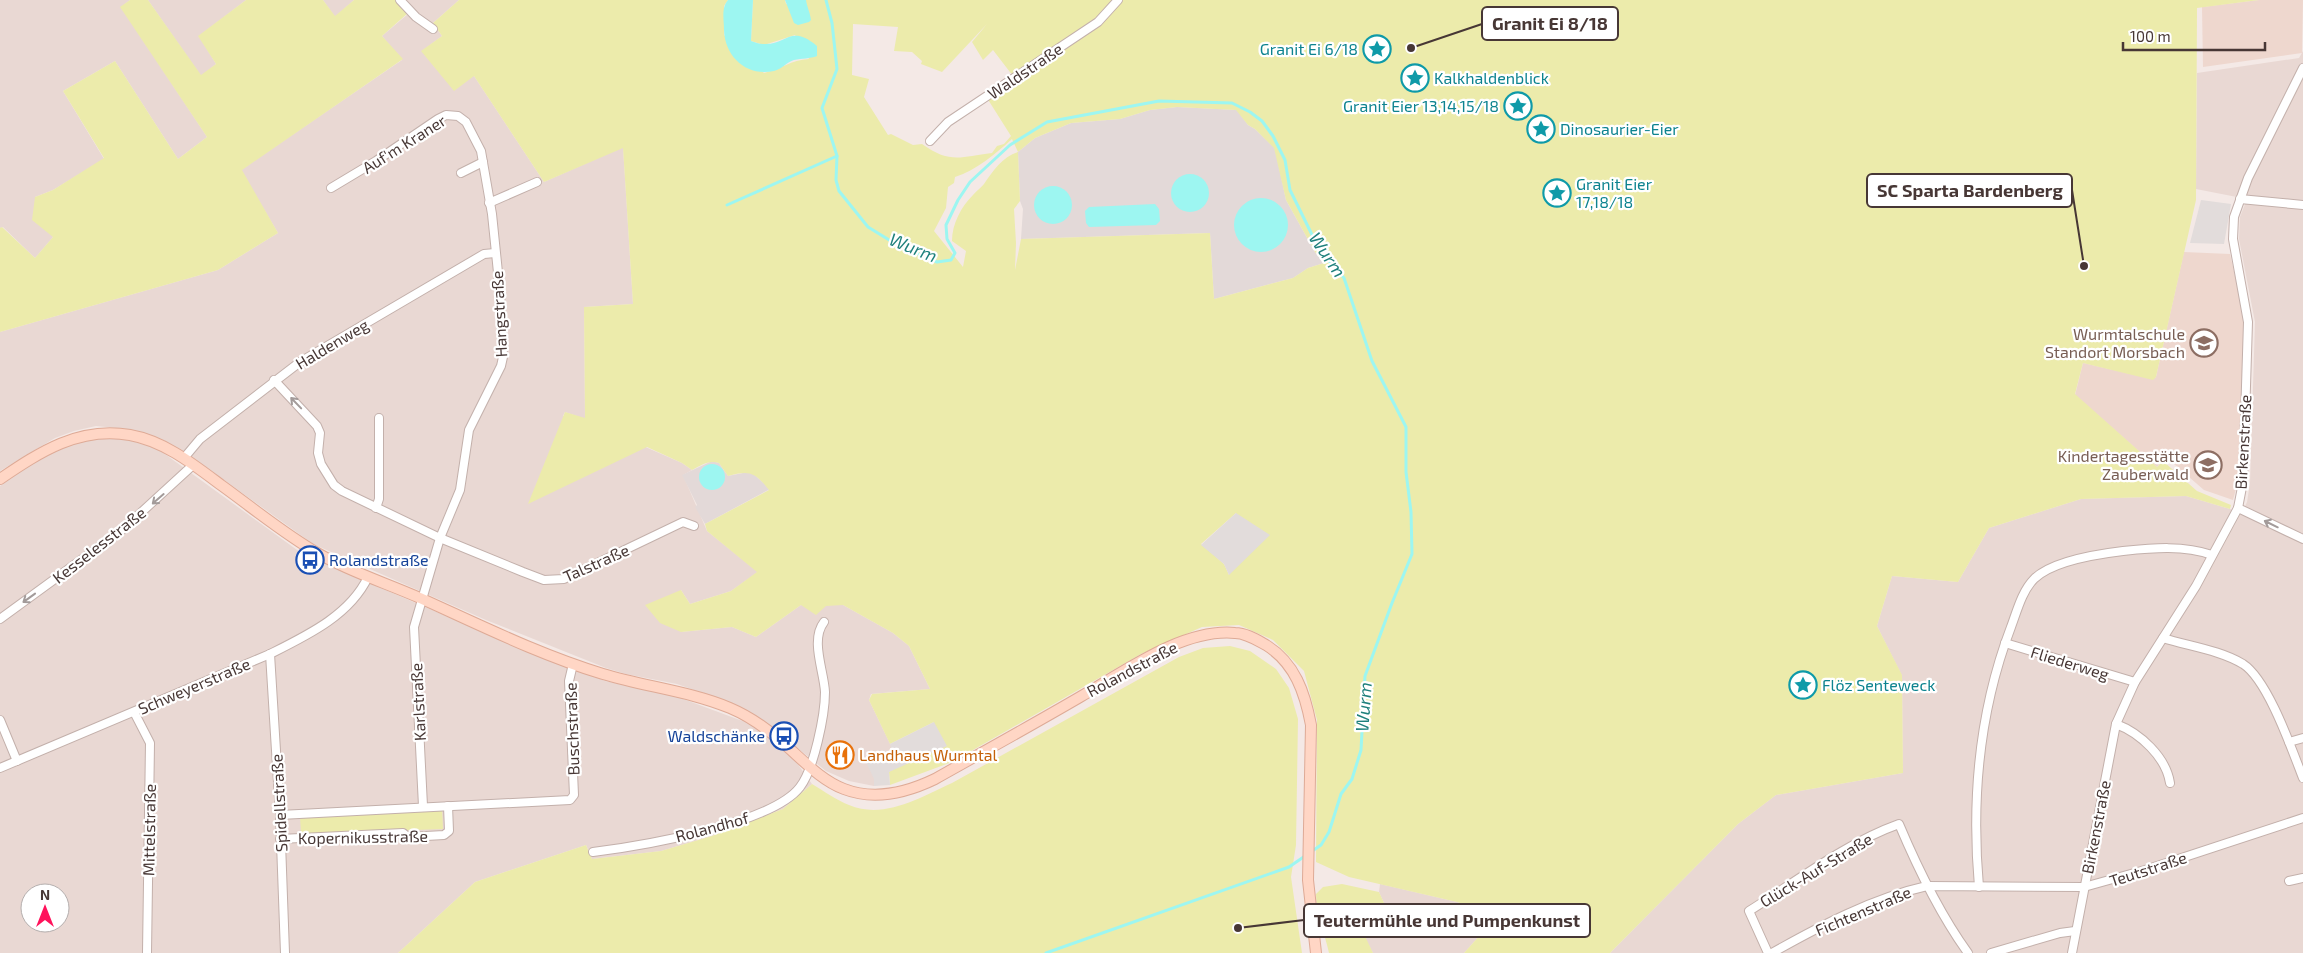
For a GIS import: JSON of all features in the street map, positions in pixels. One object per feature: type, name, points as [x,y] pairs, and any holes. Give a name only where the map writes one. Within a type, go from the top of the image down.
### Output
[{"type":"main road","name":"Rolandstraße","points":[[0,479],[30,459],[57,444],[75,437],[97,433],[132,435],[159,444],[184,458],[312,550],[368,577],[574,664],[625,680],[703,697],[740,712],[763,726],[810,767],[842,789],[861,794],[884,795],[908,790],[935,779],[1173,646],[1210,633],[1237,633],[1258,640],[1285,660],[1297,676],[1307,703],[1311,733],[1308,880],[1316,953]]},
{"type":"street","points":[[400,0],[416,18],[433,30]]},
{"type":"street","name":"Waldstraße","points":[[930,141],[948,122],[1098,22],[1118,0]]},
{"type":"street","name":"Birkenstraße","points":[[2072,953],[2116,724],[2135,682],[2196,586],[2238,508],[2243,482],[2248,322],[2233,239],[2234,217],[2248,178],[2303,68]]},
{"type":"street","name":"Auf'm Kraner","points":[[331,188],[446,115],[458,116],[466,122],[481,151],[495,253]]},
{"type":"street","points":[[461,173],[483,162]]},
{"type":"street","points":[[489,202],[536,182]]},
{"type":"street","points":[[2240,199],[2303,205]]},
{"type":"street","name":"Haldenweg","points":[[184,458],[200,439],[274,380],[300,362],[484,254],[495,253]]},
{"type":"street","name":"Hangstraße","points":[[421,599],[440,538],[460,490],[469,430],[502,362],[500,292],[495,253]]},
{"type":"street","name":"Talstraße","points":[[274,380],[317,426],[320,432],[318,453],[326,474],[334,485],[342,491],[440,538],[544,580],[564,579],[683,522],[694,526]]},
{"type":"street","points":[[376,508],[379,499],[379,418]]},
{"type":"street","name":"Kesselesstraße","points":[[0,619],[122,530],[193,465]]},
{"type":"street","points":[[2238,508],[2303,539]]},
{"type":"street","points":[[1979,887],[1976,847],[1976,792],[1980,745],[1991,689],[2005,643],[2022,597],[2033,580],[2046,570],[2069,562],[2114,552],[2148,549],[2188,549],[2212,555]]},
{"type":"street","name":"Schweyerstraße","points":[[0,768],[270,654],[301,639],[357,598],[368,577]]},
{"type":"street","name":"Karlstraße","points":[[421,599],[414,627],[423,806]]},
{"type":"street","points":[[810,767],[821,730],[824,712],[824,682],[818,635],[824,622]]},
{"type":"street","points":[[2163,638],[2228,657],[2249,668],[2261,683],[2289,742],[2303,778]]},
{"type":"street","name":"Fliederweg","points":[[2005,643],[2135,682]]},
{"type":"street","name":"Spidellstraße","points":[[270,654],[280,814],[285,953]]},
{"type":"street","name":"Buschstraße","points":[[574,664],[570,681],[574,795]]},
{"type":"street","name":"Mittelstraße","points":[[134,712],[150,743],[148,953]]},
{"type":"street","points":[[0,720],[17,761]]},
{"type":"street","points":[[2116,724],[2128,728],[2143,740],[2168,772],[2170,783]]},
{"type":"street","points":[[2289,742],[2303,738]]},
{"type":"street","name":"Rolandhof","points":[[593,852],[672,839],[779,806],[801,786],[810,767]]},
{"type":"street","name":"Kopernikusstraße","points":[[280,814],[570,800],[574,795]]},
{"type":"street","name":"Kopernikusstraße","points":[[280,839],[403,833],[408,837],[444,835],[448,834],[449,830],[448,806]]},
{"type":"street","name":"Teutstraße","points":[[1927,886],[2084,887],[2144,870],[2303,818]]},
{"type":"street","name":"Glück-Auf-Straße","points":[[1768,953],[1749,911],[1846,850],[1882,830],[1899,824],[1927,886]]},
{"type":"street","points":[[2289,881],[2303,878]]},
{"type":"street","points":[[1927,886],[1953,932],[1968,953]]},
{"type":"street","name":"Fichtenstraße","points":[[1772,953],[1873,904],[1907,891],[1927,886]]},
{"type":"street","points":[[1991,953],[2053,935],[2075,931]]},
{"type":"shaded area","points":[[0,0],[130,0],[121,7],[207,137],[178,159],[115,61],[63,91],[104,159],[53,190],[35,197],[53,237],[35,258],[3,227],[0,228]]},
{"type":"shaded area","points":[[130,0],[148,0],[201,75],[216,64],[198,36],[246,0],[323,0],[335,16],[354,0],[404,0],[399,6],[408,13],[382,36],[403,59],[242,170],[278,233],[218,270],[0,332],[0,228],[2,227],[35,258],[53,237],[32,220],[35,197],[53,190],[104,158],[63,91],[115,61],[178,159],[207,137],[120,7]]},
{"type":"shaded area","points":[[148,0],[246,0],[199,36],[216,64],[201,76]]},
{"type":"shaded area","points":[[323,0],[354,0],[335,17]]},
{"type":"shaded area","points":[[404,0],[459,0],[433,23],[442,36],[422,51],[474,76],[544,182],[623,147],[633,304],[584,307],[585,419],[565,412],[563,416],[634,442],[682,463],[692,470],[683,475],[707,531],[758,572],[731,591],[690,604],[681,590],[681,632],[732,627],[756,637],[801,605],[843,605],[893,633],[909,646],[930,689],[871,694],[869,700],[893,750],[874,779],[874,786],[849,781],[826,771],[766,723],[733,704],[677,684],[606,668],[486,620],[313,544],[202,464],[167,442],[135,430],[96,426],[74,431],[55,438],[0,471],[0,332],[218,270],[278,233],[241,170],[402,60],[382,36],[408,14],[399,6]]},
{"type":"shaded area","points":[[459,0],[728,0],[724,6],[724,35],[764,73],[797,61],[809,59],[795,35],[764,45],[751,41],[753,0],[785,0],[786,4],[806,7],[806,0],[1115,0],[1096,22],[1013,76],[993,50],[983,60],[972,42],[987,24],[942,72],[921,64],[922,61],[912,52],[894,51],[898,27],[853,24],[852,75],[869,79],[864,97],[888,135],[891,134],[913,145],[922,144],[948,157],[963,157],[992,153],[997,146],[1004,144],[1011,136],[987,98],[1099,23],[1120,0],[2259,0],[2197,8],[2196,200],[2156,377],[2153,380],[2083,363],[2075,394],[2157,467],[2163,461],[2197,491],[2231,505],[2230,509],[2186,496],[2081,499],[1989,528],[1958,582],[1892,576],[1877,626],[1902,675],[1903,773],[1776,795],[1738,824],[1610,953],[1464,953],[1497,916],[1457,902],[1349,877],[1316,862],[1317,720],[1304,671],[1273,640],[1239,625],[1202,627],[1141,654],[952,762],[890,785],[889,772],[934,722],[890,744],[869,700],[872,694],[930,689],[909,646],[893,633],[843,605],[826,606],[816,615],[801,605],[756,637],[732,627],[681,632],[660,623],[645,605],[681,590],[690,604],[731,591],[757,572],[707,531],[705,524],[769,490],[760,479],[747,473],[728,476],[719,463],[715,462],[692,470],[682,463],[647,447],[528,504],[565,412],[585,418],[584,307],[633,304],[623,148],[544,182],[474,76],[454,91],[421,51],[442,36],[433,23]],"holes":[[[1177,107],[1236,110],[1248,125],[1255,129],[1274,148],[1286,200],[1315,252],[1324,263],[1308,268],[1293,278],[1214,299],[1210,233],[1021,239],[1015,270],[1014,209],[1020,201],[1018,152],[1035,138],[1071,123],[1120,119],[1150,110]],[[1012,139],[1018,152],[1012,154],[998,165],[958,216],[952,241],[966,251],[963,267],[934,231],[946,208],[948,187],[954,183],[955,177],[978,166]],[[1236,513],[1229,575],[1224,564],[1201,544]]]},
{"type":"shaded area","points":[[2259,0],[2303,0],[2302,53],[2203,67],[2202,7]]},
{"type":"shaded area","points":[[2303,51],[2303,953],[1610,953],[1738,824],[1776,795],[1903,773],[1902,676],[1877,626],[1892,576],[1958,582],[1989,528],[2081,499],[2186,496],[2230,509],[2241,515],[2247,502],[2250,483],[2255,322],[2239,239],[2240,217],[2247,199],[2196,189],[2197,73],[2299,58]]},
{"type":"shaded area","points":[[1177,107],[1237,110],[1248,125],[1275,148],[1286,200],[1315,252],[1324,263],[1308,268],[1293,278],[1214,299],[1210,233],[1021,239],[1023,209],[1020,201],[1018,152],[1035,138],[1071,123],[1120,119],[1150,110]]},
{"type":"shaded area","points":[[2201,200],[2231,204],[2224,244],[2190,243]]},
{"type":"shaded area","name":"Wurmtalschule Standort Morsbach","points":[[2184,252],[2230,254],[2238,289],[2244,322],[2238,481],[2233,500],[2204,490],[2166,457],[2157,467],[2075,395],[2083,363],[2153,379],[2156,377]]},
{"type":"shaded area","points":[[112,438],[132,441],[158,449],[304,555],[481,631],[605,681],[675,696],[748,723],[792,756],[812,784],[783,809],[712,836],[661,851],[592,859],[586,845],[475,882],[398,953],[0,953],[0,486],[33,462],[59,448],[77,442]]},
{"type":"shaded area","points":[[712,461],[719,463],[728,476],[748,472],[755,475],[770,489],[705,524],[695,507],[697,505],[682,475]]},
{"type":"shaded area","points":[[1236,513],[1270,535],[1229,575],[1224,564],[1201,545]]},
{"type":"shaded area","points":[[1230,646],[1250,651],[1276,669],[1289,688],[1298,719],[1296,845],[1291,877],[1302,953],[398,953],[475,882],[586,845],[592,859],[661,851],[712,836],[783,809],[812,784],[839,801],[862,809],[876,810],[902,805],[952,783],[1179,657],[1203,648]]},
{"type":"shaded area","points":[[934,722],[947,746],[889,772],[890,785],[874,786],[874,779],[866,762],[892,751],[890,744]]},
{"type":"shaded area","points":[[442,808],[443,829],[301,834],[300,816]]},
{"type":"shaded area","points":[[1342,884],[1379,892],[1392,920],[1364,934],[1373,953],[1329,953],[1319,916],[1316,894],[1323,887]]},
{"type":"shaded area","points":[[1380,884],[1457,902],[1497,916],[1464,953],[1373,953],[1363,934],[1392,920],[1379,892]]},
{"type":"water","points":[[728,0],[753,0],[751,41],[771,44],[788,37],[800,36],[817,46],[817,56],[794,60],[774,71],[755,71],[747,68],[733,57],[725,40],[723,14]]},
{"type":"water","points":[[785,0],[806,0],[811,20],[798,25],[794,23]]},
{"type":"water","points":[[1190,174],[1204,179],[1209,193],[1204,207],[1190,212],[1176,207],[1171,193],[1176,179]]},
{"type":"water","points":[[1053,186],[1067,191],[1072,205],[1067,219],[1053,224],[1039,219],[1034,205],[1039,191]]},
{"type":"water","points":[[1261,198],[1280,206],[1288,225],[1280,244],[1261,252],[1242,244],[1234,225],[1242,206]]},
{"type":"water","points":[[1155,204],[1159,209],[1160,221],[1156,225],[1089,227],[1086,223],[1085,211],[1089,207]]},
{"type":"water","points":[[712,464],[721,468],[725,477],[721,486],[712,490],[703,486],[699,477],[703,468]]},
{"type":"waterway","name":"Wurm","points":[[826,0],[832,23],[837,69],[822,108],[837,156],[836,180],[839,191],[868,227],[899,246],[937,262],[951,260],[955,253],[947,239],[946,225],[958,200],[970,182],[1010,145],[1047,122],[1159,101],[1232,103],[1250,112],[1262,121],[1273,136],[1285,160],[1290,190],[1320,251],[1344,278],[1372,361],[1406,427],[1406,472],[1411,512],[1412,554],[1365,676],[1361,750],[1352,779],[1341,794],[1329,832],[1321,845],[1289,867],[1046,953]]},
{"type":"waterway","points":[[727,205],[837,156]]},
{"type":"place","name":"Granit Ei 8/18","points":[[1411,48]]},
{"type":"place","name":"Granit Ei 6/18","points":[[1377,49]]},
{"type":"place","name":"Kalkhaldenblick","points":[[1415,78]]},
{"type":"place","name":"Granit Eier 13,14,15/18","points":[[1518,106]]},
{"type":"place","name":"Dinosaurier-Eier","points":[[1541,129]]},
{"type":"place","name":"Granit Eier 17,18/18","points":[[1557,193]]},
{"type":"place","name":"SC Sparta Bardenberg","points":[[2084,266]]},
{"type":"place","name":"Wurmtalschule Standort Morsbach","points":[[2204,343]]},
{"type":"place","name":"Kindertagesstätte Zauberwald","points":[[2208,465]]},
{"type":"place","name":"Rolandstraße","points":[[310,560]]},
{"type":"place","name":"Flöz Senteweck","points":[[1803,685]]},
{"type":"place","name":"Waldschänke","points":[[784,736]]},
{"type":"place","name":"Landhaus Wurmtal","points":[[840,755]]},
{"type":"place","name":"Teutermühle und Pumpenkunst","points":[[1238,928]]}]
